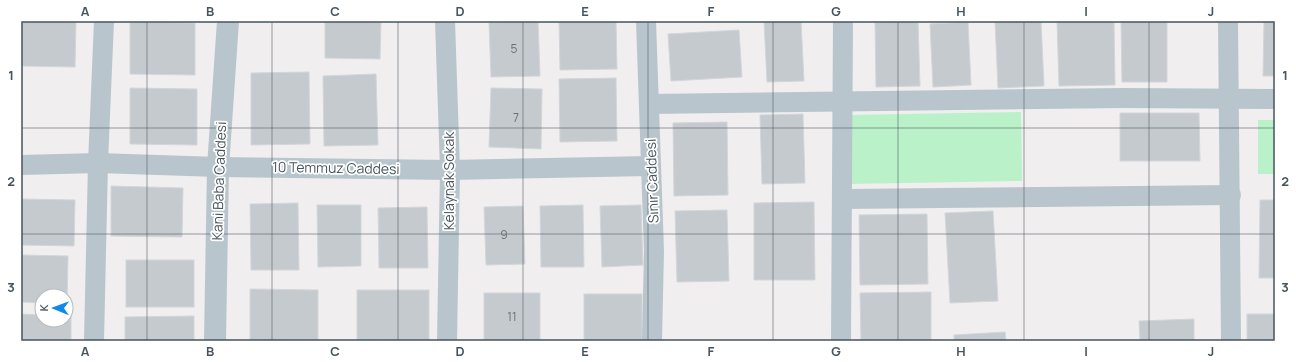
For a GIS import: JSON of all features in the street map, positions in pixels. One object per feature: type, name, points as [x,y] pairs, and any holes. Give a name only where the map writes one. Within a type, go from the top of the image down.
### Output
[{"type":"street","points":[[94,341],[98,163],[104,21]]},
{"type":"street","name":"Kani Baba Caddesi","points":[[215,341],[218,167],[228,21]]},
{"type":"street","name":"Kelaynak Sokak","points":[[444,21],[450,170],[447,341]]},
{"type":"street","name":"Sınır Caddesi","points":[[646,21],[654,251],[652,341]]},
{"type":"street","points":[[841,341],[843,21]]},
{"type":"street","points":[[1228,21],[1231,195],[1231,341]]},
{"type":"street","points":[[649,104],[1230,98],[1275,99]]},
{"type":"street","name":"10 Temmuz Caddesi","points":[[21,165],[98,163],[218,167],[450,170],[651,166]]},
{"type":"street","points":[[842,199],[1231,195]]},
{"type":"green space","points":[[1021,112],[1022,181],[850,184],[849,115]]},
{"type":"green space","points":[[1258,120],[1275,120],[1275,174],[1258,174]]},
{"type":"building","points":[[21,21],[76,21],[75,67],[21,66]]},
{"type":"building","points":[[325,21],[381,21],[380,59],[325,58]]},
{"type":"building","points":[[538,21],[540,76],[491,77],[489,22]]},
{"type":"building","points":[[559,21],[616,21],[617,69],[560,70]]},
{"type":"building","points":[[764,21],[801,21],[804,81],[767,82]]},
{"type":"building","points":[[918,21],[920,86],[876,87],[875,22]]},
{"type":"building","points":[[995,21],[1041,21],[1044,86],[998,88]]},
{"type":"building","points":[[1057,21],[1114,21],[1115,85],[1059,86]]},
{"type":"building","points":[[1121,21],[1167,21],[1167,82],[1122,82]]},
{"type":"building","points":[[1264,21],[1275,21],[1275,76],[1263,76]]},
{"type":"building","points":[[130,22],[195,23],[195,75],[130,74]]},
{"type":"building","points":[[968,22],[971,85],[933,87],[930,24]]},
{"type":"building","points":[[739,30],[742,77],[671,81],[668,34]]},
{"type":"building","points":[[309,72],[310,144],[251,145],[251,73]]},
{"type":"building","points":[[376,74],[378,145],[324,146],[323,76]]},
{"type":"building","points":[[616,78],[617,141],[560,142],[559,79]]},
{"type":"building","points":[[130,88],[197,89],[197,145],[130,144]]},
{"type":"building","points":[[491,88],[542,89],[541,149],[489,147]]},
{"type":"building","points":[[1120,113],[1199,113],[1200,161],[1120,161]]},
{"type":"building","points":[[803,114],[805,183],[762,184],[760,115]]},
{"type":"building","points":[[727,122],[728,195],[674,196],[673,123]]},
{"type":"building","points":[[111,186],[183,188],[182,237],[111,236]]},
{"type":"building","points":[[21,199],[75,200],[74,246],[21,245]]},
{"type":"building","points":[[1260,200],[1275,200],[1275,278],[1259,278]]},
{"type":"building","points":[[814,202],[815,280],[754,280],[754,203]]},
{"type":"building","points":[[298,203],[299,270],[251,270],[250,204]]},
{"type":"building","points":[[317,205],[361,205],[361,266],[318,267]]},
{"type":"building","points":[[583,205],[584,267],[541,267],[540,206]]},
{"type":"building","points":[[641,205],[643,265],[602,267],[600,206]]},
{"type":"building","points":[[523,206],[525,264],[486,265],[484,207]]},
{"type":"building","points":[[427,207],[428,268],[379,268],[378,208]]},
{"type":"building","points":[[727,210],[729,281],[677,282],[675,211]]},
{"type":"building","points":[[993,211],[998,301],[950,303],[945,213]]},
{"type":"building","points":[[927,214],[928,284],[860,285],[859,215]]},
{"type":"building","points":[[21,255],[68,256],[67,288],[34,288],[34,303],[21,302]]},
{"type":"building","points":[[126,260],[194,260],[194,307],[126,307]]},
{"type":"building","points":[[250,289],[318,290],[318,341],[250,341]]},
{"type":"building","points":[[357,290],[429,290],[429,341],[357,341]]},
{"type":"building","points":[[931,292],[931,341],[861,341],[860,293]]},
{"type":"building","points":[[484,293],[540,293],[540,341],[484,341]]},
{"type":"building","points":[[584,294],[642,294],[642,341],[584,341]]},
{"type":"building","points":[[21,314],[34,315],[34,328],[71,328],[71,341],[21,341]]},
{"type":"building","points":[[1247,314],[1275,314],[1275,341],[1247,341]]},
{"type":"building","points":[[194,316],[194,341],[125,341],[125,317]]},
{"type":"building","points":[[1194,319],[1194,341],[1140,341],[1139,321]]},
{"type":"building","points":[[1005,332],[1006,341],[954,341],[954,335]]}]
